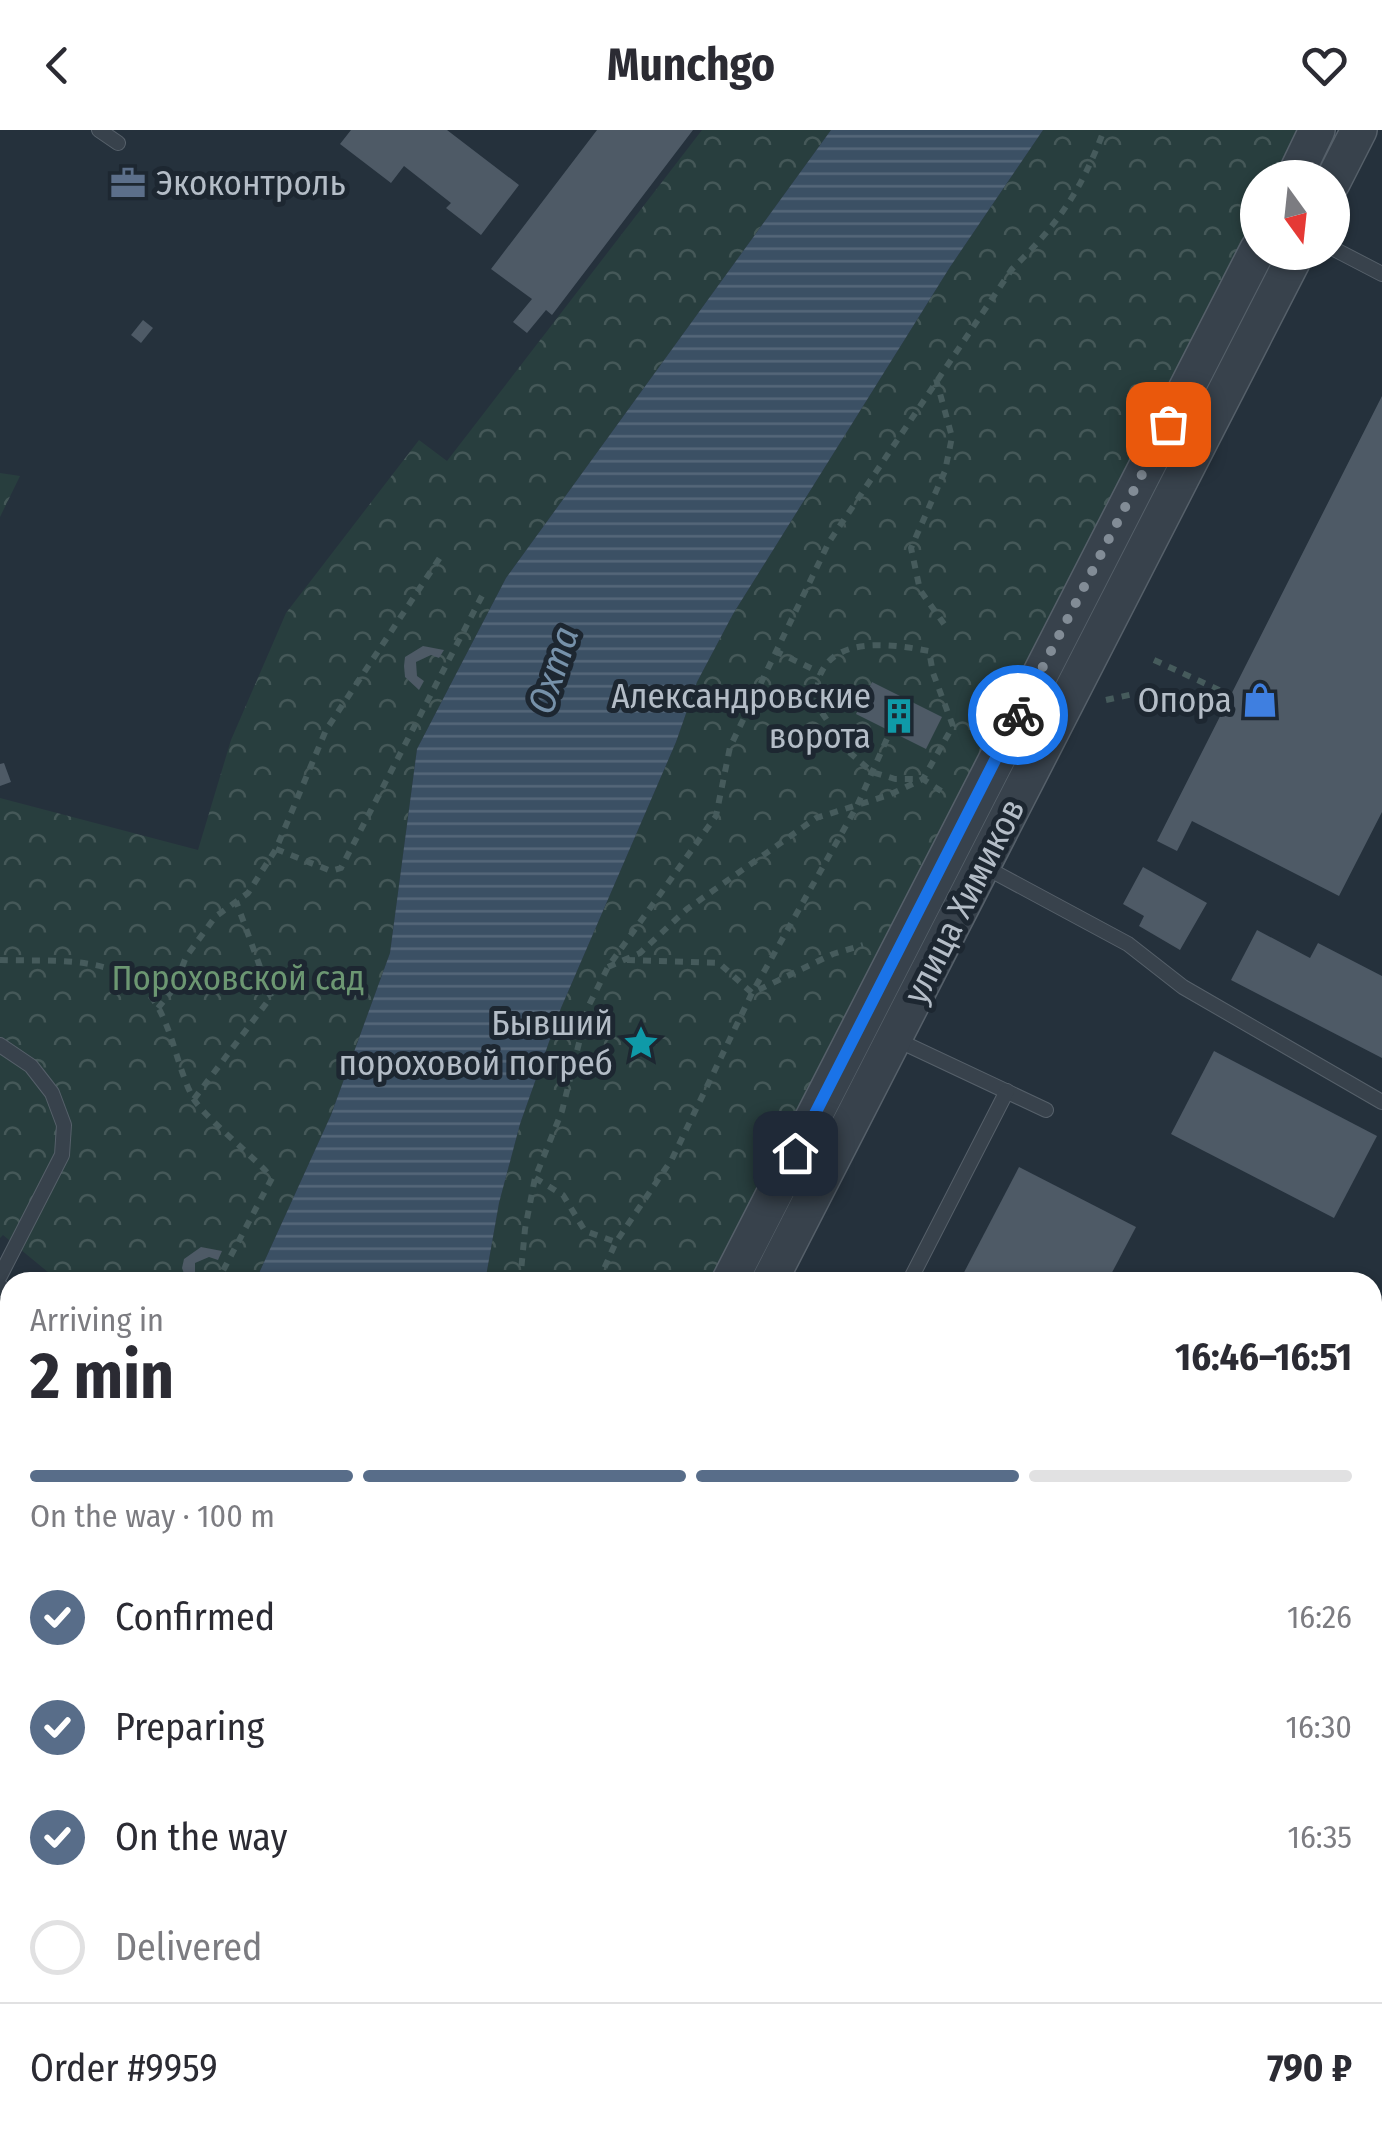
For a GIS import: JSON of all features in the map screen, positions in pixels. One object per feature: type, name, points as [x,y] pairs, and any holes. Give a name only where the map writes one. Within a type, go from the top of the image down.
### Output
[{"type":"street","points":[[1303,160],[1317,130]]},
{"type":"street","points":[[1344,160],[1359,130]]},
{"type":"street","name":"улица Химиков","points":[[735,1272],[1247,270]]},
{"type":"street","name":"улица Химиков","points":[[774,1272],[1288,270]]},
{"type":"lane","points":[[98,130],[118,143]]},
{"type":"lane","points":[[1350,257],[1382,274]]},
{"type":"lane","points":[[982,865],[1128,944],[1182,986],[1382,1102]]},
{"type":"lane","points":[[860,1023],[1046,1110]]},
{"type":"lane","points":[[0,1045],[31,1066],[52,1093],[64,1126],[62,1155],[2,1272]]},
{"type":"lane","points":[[914,1272],[1007,1091]]},
{"type":"path","points":[[521,1272],[535,1178],[562,1111],[588,1007],[608,968],[716,816],[730,748],[829,542],[1012,269],[1050,231],[1086,178],[1104,130]]},
{"type":"path","points":[[936,378],[952,438],[945,470],[910,548],[920,590],[944,624]]},
{"type":"path","points":[[158,1008],[174,988],[186,956],[215,916],[248,892],[276,849],[326,730],[443,553]]},
{"type":"path","points":[[276,849],[331,871],[341,868],[485,590]]},
{"type":"path","points":[[608,968],[640,953],[687,909],[816,818],[923,779],[953,726],[929,652],[890,644],[836,655],[821,673],[816,704],[848,751],[872,772],[895,779],[923,779],[934,787]]},
{"type":"path","points":[[775,651],[821,673]]},
{"type":"path","points":[[1154,660],[1230,695]]},
{"type":"path","points":[[1104,700],[1138,693]]},
{"type":"path","points":[[602,1272],[616,1242],[672,1159],[752,993],[857,806],[890,732]]},
{"type":"path","points":[[193,1100],[271,997],[236,901]]},
{"type":"path","points":[[752,993],[833,954],[878,940]]},
{"type":"path","points":[[0,960],[92,962],[141,983],[158,1008],[193,1100],[252,1154],[272,1178],[222,1272]]},
{"type":"path","points":[[626,960],[719,963],[752,993]]},
{"type":"path","points":[[535,1178],[563,1195],[585,1232],[616,1242]]},
{"type":"green space","name":"Пороховской сад","points":[[702,130],[831,130],[506,578],[417,749],[390,953],[331,1115],[260,1272],[48,1272],[3,1235],[0,1238],[0,798],[198,850],[231,740],[286,613],[419,440],[447,461]]},
{"type":"green space","points":[[1043,130],[1299,130],[1284,160],[1240,160],[1240,244],[717,1272],[487,1272],[499,1203],[520,1124],[561,1008],[676,742],[697,682],[733,614],[950,267]]},
{"type":"green space","points":[[0,473],[20,476],[0,517]]},
{"type":"water","name":"Охта","points":[[831,130],[1043,130],[950,267],[733,614],[697,682],[676,742],[561,1008],[520,1124],[499,1203],[487,1272],[260,1272],[331,1115],[390,953],[417,749],[506,578]]},
{"type":"building","points":[[351,130],[447,130],[519,185],[481,235],[446,208],[451,203],[404,166],[391,183],[340,144]]},
{"type":"building","points":[[597,130],[693,130],[552,315],[546,310],[527,333],[513,322],[532,299],[491,269]]},
{"type":"building","points":[[128,169],[139,178],[129,190],[118,181]]},
{"type":"building","points":[[143,320],[153,328],[141,343],[131,335]]},
{"type":"building","points":[[1382,396],[1382,812],[1339,896],[1192,821],[1177,851],[1157,841]]},
{"type":"building","points":[[423,646],[444,650],[439,658],[431,655],[416,662],[417,676],[424,681],[419,690],[405,677],[404,666],[405,657]]},
{"type":"building","name":"Александровские ворота","points":[[872,682],[942,717],[926,749],[856,714]]},
{"type":"building","points":[[4,763],[11,782],[0,786],[0,764]]},
{"type":"building","points":[[1143,867],[1207,903],[1180,950],[1139,926],[1144,916],[1123,904]]},
{"type":"building","points":[[1257,930],[1310,958],[1318,943],[1382,976],[1382,1058],[1231,980]]},
{"type":"building","points":[[1214,1051],[1377,1136],[1334,1218],[1171,1134]]},
{"type":"building","points":[[1019,1167],[1136,1227],[1112,1272],[964,1272]]},
{"type":"building","points":[[201,1247],[222,1251],[218,1260],[209,1257],[195,1263],[195,1272],[183,1272],[184,1259]]},
{"type":"way so far","points":[[1018,715],[1168,424]]},
{"type":"place","name":"Экоконтроль","points":[[128,183]]},
{"type":"place","name":"Опора","points":[[1260,700]]},
{"type":"place","name":"Александровские ворота","points":[[899,716]]},
{"type":"place","name":"Бывший пороховой погреб","points":[[641,1043]]},
{"type":"route","points":[[795,1153],[1018,715]]}]
